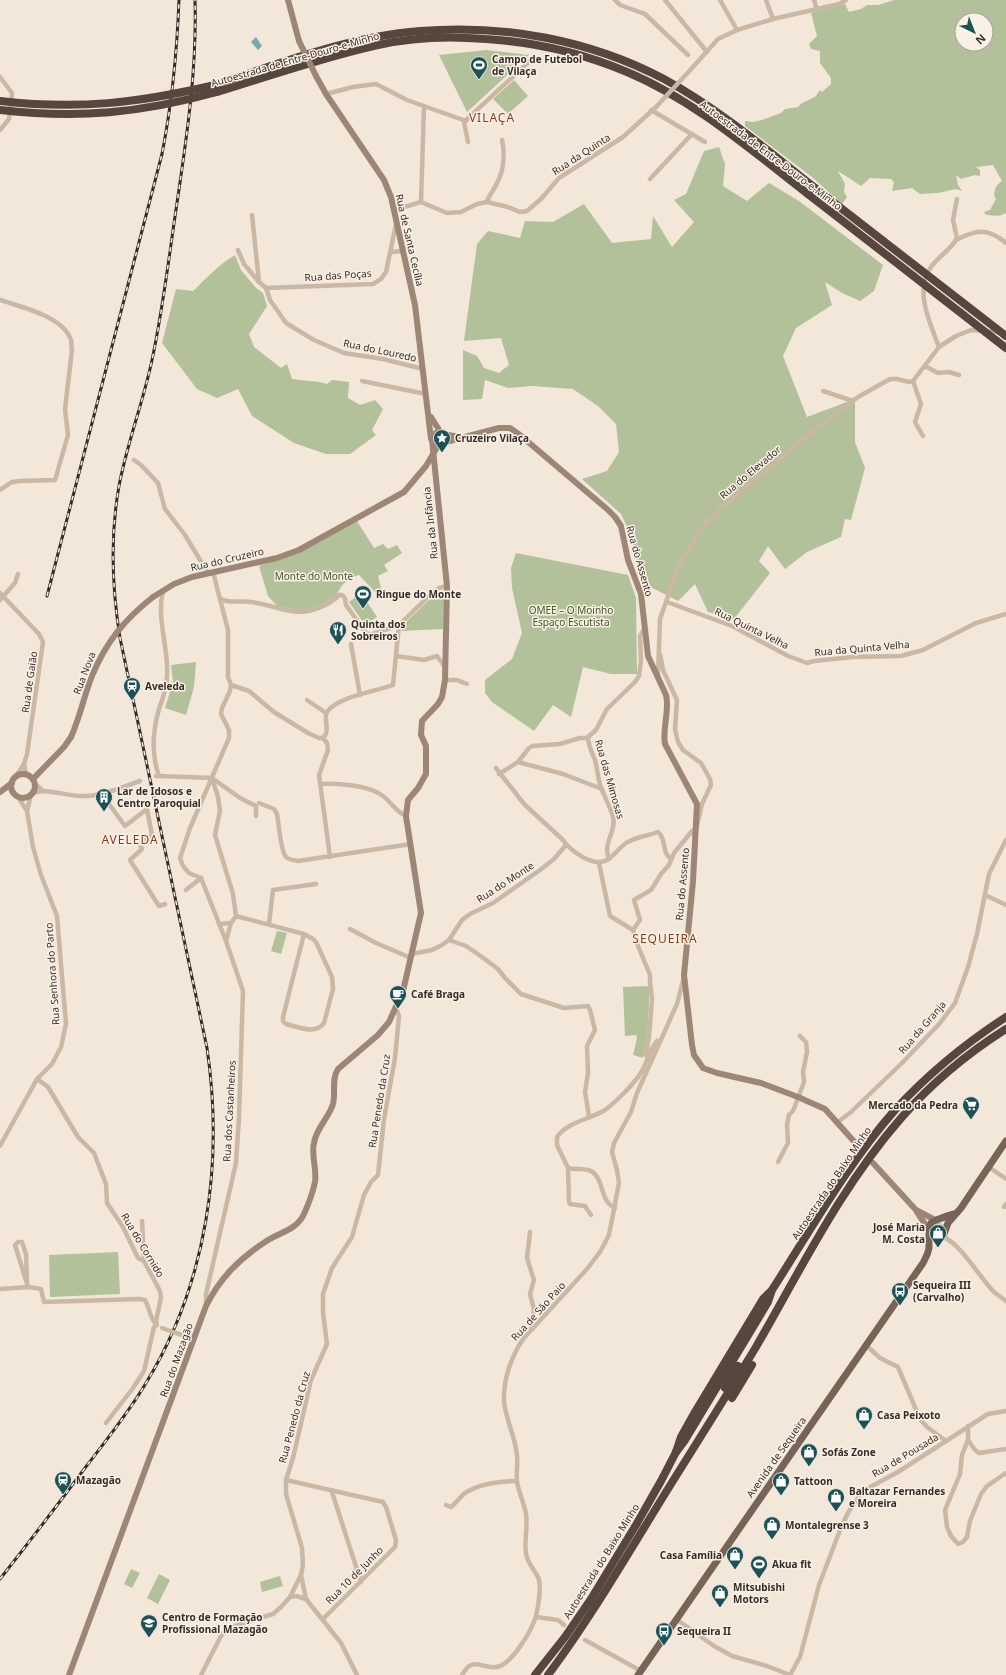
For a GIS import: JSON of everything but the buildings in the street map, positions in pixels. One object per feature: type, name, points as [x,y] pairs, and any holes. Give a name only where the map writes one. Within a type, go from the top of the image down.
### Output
[{"type":"highway","name":"Autoestrada de Entre-Douro-e-Minho","points":[[0,110],[37,114],[78,115],[179,103],[263,68],[372,38],[419,31],[465,29],[514,32],[562,40],[598,50],[632,63],[695,98],[756,142],[1006,335]]},
{"type":"highway","name":"Autoestrada de Entre-Douro-e-Minho","points":[[0,101],[78,106],[112,104],[216,88],[379,45],[421,39],[465,37],[512,41],[558,49],[627,72],[660,88],[690,107],[808,194],[1006,348]]},
{"type":"highway","name":"Autoestrada do Baixo Minho","points":[[534,1675],[565,1637],[591,1599],[647,1506],[676,1452],[681,1437],[712,1382],[760,1304],[772,1290],[854,1164],[895,1110],[922,1083],[958,1052],[1006,1017]]},
{"type":"highway","name":"Autoestrada do Baixo Minho","points":[[548,1675],[598,1605],[716,1413],[837,1207],[861,1169],[886,1136],[928,1090],[965,1058],[1006,1029]]},
{"type":"main road","name":"Avenida de Sequeira","points":[[639,1673],[866,1345],[922,1263],[929,1249],[944,1234],[954,1214],[961,1208],[1006,1141]]},
{"type":"main road","points":[[937,1220],[944,1223],[944,1234],[933,1236],[929,1231],[930,1225],[937,1220],[954,1214]]},
{"type":"main road","name":"Avenida de Sequeira","points":[[929,1231],[929,1249]]},
{"type":"street","name":"Rua de Santa Cecília","points":[[288,0],[300,41],[316,76],[326,94],[384,180],[391,198],[415,305],[432,439]]},
{"type":"street","points":[[615,0],[620,5],[645,14],[688,55]]},
{"type":"street","points":[[665,0],[707,52]]},
{"type":"street","points":[[720,0],[737,30]]},
{"type":"street","points":[[766,0],[773,19]]},
{"type":"street","points":[[814,0],[817,9]]},
{"type":"street","name":"Rua da Quinta","points":[[487,202],[508,207],[520,212],[533,208],[559,178],[623,137],[654,108],[718,40],[737,30],[773,19],[839,4],[846,0]]},
{"type":"street","points":[[468,142],[464,125],[466,121],[534,57]]},
{"type":"street","points":[[0,76],[12,93],[8,119],[0,130]]},
{"type":"street","points":[[326,94],[376,84],[407,100],[466,121]]},
{"type":"street","points":[[421,202],[424,106]]},
{"type":"street","points":[[654,108],[706,142]]},
{"type":"street","points":[[650,179],[692,134]]},
{"type":"street","points":[[394,210],[421,202],[447,213],[461,212],[477,204],[487,202],[488,197],[498,182],[501,171],[503,159],[502,140]]},
{"type":"street","points":[[956,240],[957,238],[953,220],[957,199]]},
{"type":"street","points":[[252,215],[259,282]]},
{"type":"street","name":"Rua das Poças","points":[[266,288],[373,284],[381,279],[386,272],[391,252],[396,219]]},
{"type":"street","points":[[939,347],[923,299],[925,282],[930,269],[956,240],[963,237],[985,231],[990,232],[1006,243]]},
{"type":"street","points":[[238,250],[244,264],[266,288]]},
{"type":"street","points":[[391,252],[404,251]]},
{"type":"street","name":"Rua do Louredo","points":[[266,288],[270,300],[286,323],[314,340],[344,353],[383,359],[423,369]]},
{"type":"street","points":[[0,300],[42,314],[61,326],[71,340],[72,350],[65,409],[68,435],[55,480],[12,482],[0,490]]},
{"type":"street","points":[[923,436],[915,422],[922,404],[913,381],[939,347],[956,336],[971,330],[1006,335]]},
{"type":"street","points":[[925,366],[938,373],[949,372],[958,375]]},
{"type":"street","name":"Rua do Elevador","points":[[658,678],[660,619],[678,568],[701,528],[727,503],[818,427],[853,401],[890,379],[909,382],[913,381]]},
{"type":"street","points":[[362,382],[426,394]]},
{"type":"street","points":[[823,391],[853,401]]},
{"type":"street","name":"Rua de Santa Cecília","points":[[429,414],[441,434]]},
{"type":"street","name":"Rua do Assento","points":[[440,444],[499,428],[510,428],[520,434],[615,517],[621,526],[628,560],[641,594],[648,656],[668,702],[664,736],[665,744],[697,804],[693,881],[684,975],[694,1055],[703,1068],[717,1074],[761,1083],[825,1109],[859,1147]]},
{"type":"street","points":[[433,457],[444,438],[441,434],[436,433],[432,439],[433,443],[440,444]]},
{"type":"street","name":"Rua do Assento","points":[[441,434],[463,438]]},
{"type":"street","name":"Rua da Infância","points":[[406,816],[408,800],[418,788],[426,774],[426,746],[421,734],[422,721],[438,704],[442,697],[445,680],[447,586],[432,439]]},
{"type":"street","name":"Rua do Cruzeiro","points":[[163,591],[192,577],[277,558],[300,550],[404,492],[433,457]]},
{"type":"street","points":[[134,460],[141,465],[158,483],[165,509],[210,572],[221,599],[228,630],[228,677],[231,685],[221,714],[229,730],[229,738],[190,828],[180,858],[183,866],[190,873],[201,878],[186,890]]},
{"type":"street","points":[[1,597],[15,583],[18,574]]},
{"type":"street","points":[[221,599],[226,602],[252,602],[301,613],[319,608],[332,602],[339,595],[342,595],[345,598],[346,605],[366,633],[370,635],[399,625],[431,594],[439,588],[447,586]]},
{"type":"street","points":[[163,591],[160,608],[168,674],[167,686],[159,710],[154,739],[157,776],[212,778],[240,798],[256,806],[256,816]]},
{"type":"street","name":"Rua Nova","points":[[31,778],[64,747],[71,737],[102,653],[115,632],[134,612],[163,591]]},
{"type":"street","name":"Rua de Gaião","points":[[1,597],[39,634],[43,642],[27,754],[24,764],[16,776]]},
{"type":"street","name":"Rua Quinta Velha","points":[[667,602],[732,626],[788,656],[807,663]]},
{"type":"street","name":"Rua da Quinta Velha","points":[[807,663],[860,656],[901,656],[923,650],[976,623],[1006,614]]},
{"type":"street","points":[[326,713],[336,704],[393,685],[399,625]]},
{"type":"street","name":"Rua das Mimosas","points":[[609,859],[607,848],[610,833],[614,824],[614,818],[602,789],[588,737],[596,730],[607,709],[640,676],[640,636],[645,628]]},
{"type":"street","points":[[351,644],[360,695]]},
{"type":"street","points":[[633,930],[640,920],[634,900],[651,890],[661,874],[669,866],[674,853],[696,828],[699,823],[702,804],[711,785],[710,780],[701,764],[683,750],[678,742],[675,730],[677,700],[663,670],[659,652]]},
{"type":"street","points":[[396,656],[424,660],[437,656],[445,667]]},
{"type":"street","points":[[445,680],[457,680],[467,684]]},
{"type":"street","points":[[231,685],[249,691],[274,712],[308,733],[319,738],[324,738]]},
{"type":"street","points":[[308,700],[326,713]]},
{"type":"street","points":[[324,738],[327,734],[326,713]]},
{"type":"street","points":[[324,738],[327,743],[328,750],[327,755],[320,767],[319,775],[330,856]]},
{"type":"street","points":[[499,774],[518,762],[532,746],[560,744],[580,738],[588,738]]},
{"type":"street","points":[[518,762],[563,774],[602,789]]},
{"type":"street","name":"Rua de Gaião","points":[[24,764],[31,778]]},
{"type":"street","points":[[496,768],[499,774],[524,804],[562,839],[566,845],[588,859],[599,863],[609,859],[626,843],[658,832],[663,837],[665,852],[671,859]]},
{"type":"street","points":[[0,792],[12,783],[16,776],[22,774],[31,778],[42,790]]},
{"type":"street","points":[[31,778],[32,794]]},
{"type":"street","points":[[212,778],[218,797],[220,811],[215,835],[233,894],[236,916],[231,923],[226,941]]},
{"type":"street","points":[[0,792],[23,798],[42,790],[83,796],[101,793],[140,781]]},
{"type":"street","points":[[12,783],[11,788],[16,795]]},
{"type":"street","points":[[320,784],[367,788],[378,792],[400,813],[406,816]]},
{"type":"street","points":[[101,793],[126,826],[147,809],[152,835],[140,845],[142,849],[130,860],[159,906],[165,904]]},
{"type":"street","name":"Rua Senhora do Parto","points":[[27,811],[32,794]]},
{"type":"street","name":"Rua Senhora do Parto","points":[[0,1146],[37,1079],[52,1064],[61,1047],[66,1024],[57,916],[37,861],[27,811],[16,795]]},
{"type":"street","points":[[259,803],[274,809],[277,814],[283,851],[287,858],[292,860],[298,861],[411,844]]},
{"type":"street","name":"Rua do Mazagão","points":[[69,1675],[206,1306],[219,1282],[229,1270],[266,1241],[292,1228],[304,1214],[315,1182],[314,1142],[316,1135],[331,1111],[333,1103],[334,1076],[338,1069],[378,1035],[389,1022],[403,991],[421,913],[406,816]]},
{"type":"street","name":"Rua da Granja","points":[[838,1122],[851,1112],[902,1063],[940,1023],[955,1003],[978,934],[989,874],[1006,840]]},
{"type":"street","name":"Rua do Monte","points":[[411,956],[432,950],[449,940],[462,920],[470,914],[494,903],[540,870],[554,859],[566,845]]},
{"type":"street","points":[[599,863],[610,916],[633,930],[650,975],[652,999],[649,1038],[646,1054],[648,1060]]},
{"type":"street","name":"Rua dos Castanheiros","points":[[201,878],[226,941],[243,992],[240,1117],[236,1163],[206,1294],[206,1306]]},
{"type":"street","points":[[269,924],[273,890],[316,884]]},
{"type":"street","points":[[985,895],[1006,905]]},
{"type":"street","points":[[236,916],[304,934],[316,942],[332,977],[333,989],[324,1023],[321,1027],[314,1030],[286,1024],[283,1017],[304,934]]},
{"type":"street","points":[[219,924],[231,923]]},
{"type":"street","points":[[350,929],[376,943],[411,956]]},
{"type":"street","points":[[449,940],[466,946],[482,957],[498,969],[516,990],[527,996],[564,1008],[588,1006],[595,1030],[587,1046],[588,1066],[585,1092],[589,1116]]},
{"type":"street","name":"Rua de São Paio","points":[[462,1675],[466,1667],[471,1665],[497,1667],[505,1663],[519,1648],[536,1617],[539,1579],[529,1562],[526,1553],[527,1522],[517,1481],[517,1455],[504,1402],[506,1381],[516,1349],[531,1329],[569,1290],[600,1252],[609,1235],[619,1183],[612,1148],[632,1112],[637,1093],[677,1004],[684,975]]},
{"type":"street","points":[[677,1004],[680,1001],[686,1000]]},
{"type":"street","name":"Rua Penedo da Cruz","points":[[201,1675],[221,1636],[228,1629],[273,1614],[290,1597],[301,1575],[303,1565],[302,1548],[286,1494],[286,1480],[293,1458],[311,1380],[327,1344],[323,1313],[323,1294],[332,1268],[352,1237],[364,1195],[371,1182],[378,1175],[383,1127],[395,1058],[399,1016],[396,1008]]},
{"type":"street","points":[[778,1162],[788,1143],[787,1125],[789,1115],[793,1111],[804,1082],[803,1072],[807,1052],[806,1042],[800,1036]]},
{"type":"street","points":[[591,1215],[585,1206],[570,1204],[569,1202],[568,1168],[557,1145],[557,1137],[562,1132],[589,1116],[593,1117],[613,1104],[641,1073],[654,1046],[660,1039]]},
{"type":"street","name":"Rua do Cornido","points":[[37,1079],[48,1087],[78,1137],[94,1153],[106,1184],[107,1203],[123,1227],[138,1258],[144,1261],[160,1291],[161,1298],[156,1321],[157,1324],[154,1327],[144,1370],[134,1388],[106,1423]]},
{"type":"street","points":[[873,1163],[916,1210],[929,1231]]},
{"type":"street","points":[[989,1167],[1006,1179]]},
{"type":"street","points":[[568,1168],[592,1172],[598,1179],[609,1206],[615,1208]]},
{"type":"street","points":[[916,1210],[937,1220]]},
{"type":"street","points":[[142,1221],[144,1261]]},
{"type":"street","points":[[530,1232],[527,1258],[534,1280],[530,1294],[534,1310],[531,1329]]},
{"type":"street","points":[[944,1234],[968,1258],[994,1292],[1006,1301]]},
{"type":"street","points":[[18,1242],[22,1242],[25,1250],[28,1284],[15,1245],[18,1242]]},
{"type":"street","points":[[0,1289],[28,1284],[42,1289],[44,1302],[145,1300],[148,1305],[150,1316],[162,1328],[194,1339]]},
{"type":"street","points":[[866,1345],[880,1358],[898,1367],[920,1419],[927,1427],[946,1441]]},
{"type":"street","name":"Rua de Pousada","points":[[790,1675],[800,1657],[821,1578],[842,1525],[856,1499],[864,1491],[898,1472],[988,1414],[1006,1412]]},
{"type":"street","points":[[968,1426],[968,1440],[962,1455],[960,1474],[946,1510],[947,1527],[951,1536],[958,1544],[963,1542],[967,1537],[970,1521],[981,1494],[987,1486],[1006,1474]]},
{"type":"street","points":[[968,1440],[979,1453],[1006,1449]]},
{"type":"street","name":"Rua 10 de Junho","points":[[286,1480],[384,1503],[396,1544],[361,1582],[323,1619]]},
{"type":"street","points":[[446,1505],[451,1507],[463,1494],[479,1487],[497,1482],[517,1481]]},
{"type":"street","points":[[332,1492],[361,1582]]},
{"type":"street","points":[[301,1575],[306,1599],[341,1642],[357,1675]]},
{"type":"street","points":[[290,1597],[296,1596],[306,1599]]},
{"type":"street","points":[[536,1617],[558,1620],[564,1625]]},
{"type":"street","points":[[676,1619],[714,1646],[732,1656],[767,1666],[790,1675]]},
{"type":"street","points":[[585,1640],[639,1673]]},
{"type":"green space","points":[[894,0],[1006,0],[1006,213],[996,216],[985,214],[984,212],[990,210],[996,199],[994,195],[995,189],[1002,181],[993,165],[976,167],[980,170],[980,176],[975,175],[961,179],[956,175],[958,185],[962,191],[956,189],[938,193],[920,194],[912,188],[892,191],[894,182],[891,179],[870,178],[861,186],[838,171],[845,184],[844,192],[847,197],[842,204],[812,177],[745,126],[745,121],[753,122],[762,120],[781,113],[785,109],[798,107],[802,103],[815,97],[820,90],[822,92],[831,84],[831,78],[820,63],[820,51],[811,49],[809,44],[817,36],[811,13],[845,4],[849,12],[861,9],[867,5],[878,5]]},
{"type":"green space","points":[[486,50],[529,55],[467,112],[439,55]]},
{"type":"green space","points":[[514,80],[528,96],[508,114],[493,99]]},
{"type":"green space","points":[[719,147],[725,164],[723,186],[747,201],[769,183],[799,201],[883,265],[874,291],[860,301],[842,293],[825,282],[832,305],[796,328],[783,356],[807,417],[855,399],[855,442],[865,468],[851,520],[845,519],[841,537],[807,552],[785,569],[768,546],[759,561],[770,573],[734,619],[708,612],[695,584],[678,601],[641,582],[630,533],[621,514],[582,479],[607,471],[619,452],[616,424],[598,406],[573,389],[532,386],[508,388],[485,380],[482,399],[463,400],[463,350],[477,356],[484,368],[499,373],[509,365],[501,338],[464,341],[477,244],[488,231],[520,238],[525,221],[553,222],[584,204],[612,243],[651,239],[653,216],[672,247],[694,222],[674,200],[686,194],[704,151]]},
{"type":"green space","points":[[235,255],[241,270],[256,288],[263,293],[267,306],[249,334],[254,347],[281,368],[287,364],[292,379],[327,384],[332,380],[349,382],[348,398],[360,405],[375,400],[383,409],[372,430],[376,435],[350,454],[326,454],[294,443],[252,416],[238,389],[217,398],[197,389],[162,343],[176,289],[193,291],[218,267]]},
{"type":"green space","name":"Monte do Monte","points":[[357,521],[374,548],[383,544],[388,549],[397,545],[402,553],[384,565],[388,571],[378,576],[382,592],[377,594],[359,575],[349,578],[335,597],[321,605],[304,611],[277,606],[268,596],[259,566],[290,556]]},
{"type":"green space","name":"OMEE – O Moinho Espaço Escutista","points":[[516,553],[628,575],[636,598],[637,674],[611,674],[583,667],[571,717],[553,705],[534,731],[492,702],[485,693],[485,680],[512,659],[522,633],[512,588],[511,568]]},
{"type":"green space","name":"Ringue do Monte","points":[[361,593],[377,617],[365,625],[349,602]]},
{"type":"green space","points":[[442,594],[444,598],[443,629],[401,631],[403,625],[433,596]]},
{"type":"green space","points":[[196,662],[194,687],[186,715],[165,708],[173,682],[171,665]]},
{"type":"green space","points":[[277,931],[287,933],[281,954],[271,951]]},
{"type":"green space","points":[[649,986],[648,1031],[643,1058],[633,1055],[637,1038],[636,1035],[625,1036],[623,987]]},
{"type":"green space","points":[[936,1223],[940,1223],[942,1224],[942,1232],[936,1233],[933,1230],[933,1226]]},
{"type":"green space","points":[[118,1252],[120,1294],[50,1297],[49,1255]]},
{"type":"green space","points":[[131,1569],[140,1573],[132,1588],[124,1584]]},
{"type":"green space","points":[[159,1574],[170,1580],[158,1604],[147,1598]]},
{"type":"green space","points":[[280,1576],[283,1586],[262,1592],[260,1582]]},
{"type":"water","points":[[256,37],[262,46],[258,50],[251,42]]},
{"type":"railway","points":[[47,596],[162,154],[174,77],[179,0]]},
{"type":"railway","points":[[0,1579],[125,1415],[146,1383],[167,1345],[184,1305],[197,1263],[206,1221],[211,1178],[213,1135],[212,1091],[207,1048],[120,638],[115,600],[113,562],[114,524],[122,470],[152,360],[166,282],[193,77],[195,0]]},
{"type":"place","name":"Campo de Futebol de Vilaça","points":[[479,80]]},
{"type":"place","name":"Cruzeiro Vilaça","points":[[442,453]]},
{"type":"place","name":"Ringue do Monte","points":[[363,609]]},
{"type":"place","name":"Quinta dos Sobreiros","points":[[338,645]]},
{"type":"place","name":"Aveleda","points":[[132,701]]},
{"type":"place","name":"Lar de Idosos e Centro Paroquial","points":[[104,812]]},
{"type":"place","name":"Café Braga","points":[[398,1009]]},
{"type":"place","name":"Mercado da Pedra","points":[[971,1120]]},
{"type":"place","name":"José Maria M. Costa","points":[[938,1248]]},
{"type":"place","name":"Sequeira III (Carvalho)","points":[[900,1306]]},
{"type":"place","name":"Casa Peixoto","points":[[864,1430]]},
{"type":"place","name":"Sofás Zone","points":[[809,1467]]},
{"type":"place","name":"Mazagão","points":[[63,1495]]},
{"type":"place","name":"Tattoon","points":[[781,1496]]},
{"type":"place","name":"Baltazar Fernandes e Moreira","points":[[836,1512]]},
{"type":"place","name":"Montalegrense 3","points":[[772,1540]]},
{"type":"place","name":"Casa Família","points":[[735,1570]]},
{"type":"place","name":"Akua fit","points":[[759,1579]]},
{"type":"place","name":"Mitsubishi Motors","points":[[720,1608]]},
{"type":"place","name":"Centro de Formação Profissional Mazagão","points":[[149,1638]]},
{"type":"place","name":"Sequeira II","points":[[664,1646]]},
{"type":"district","name":"VILAÇA","points":[[492,117]]},
{"type":"district","name":"AVELEDA","points":[[130,839]]},
{"type":"district","name":"SEQUEIRA","points":[[665,938]]}]
